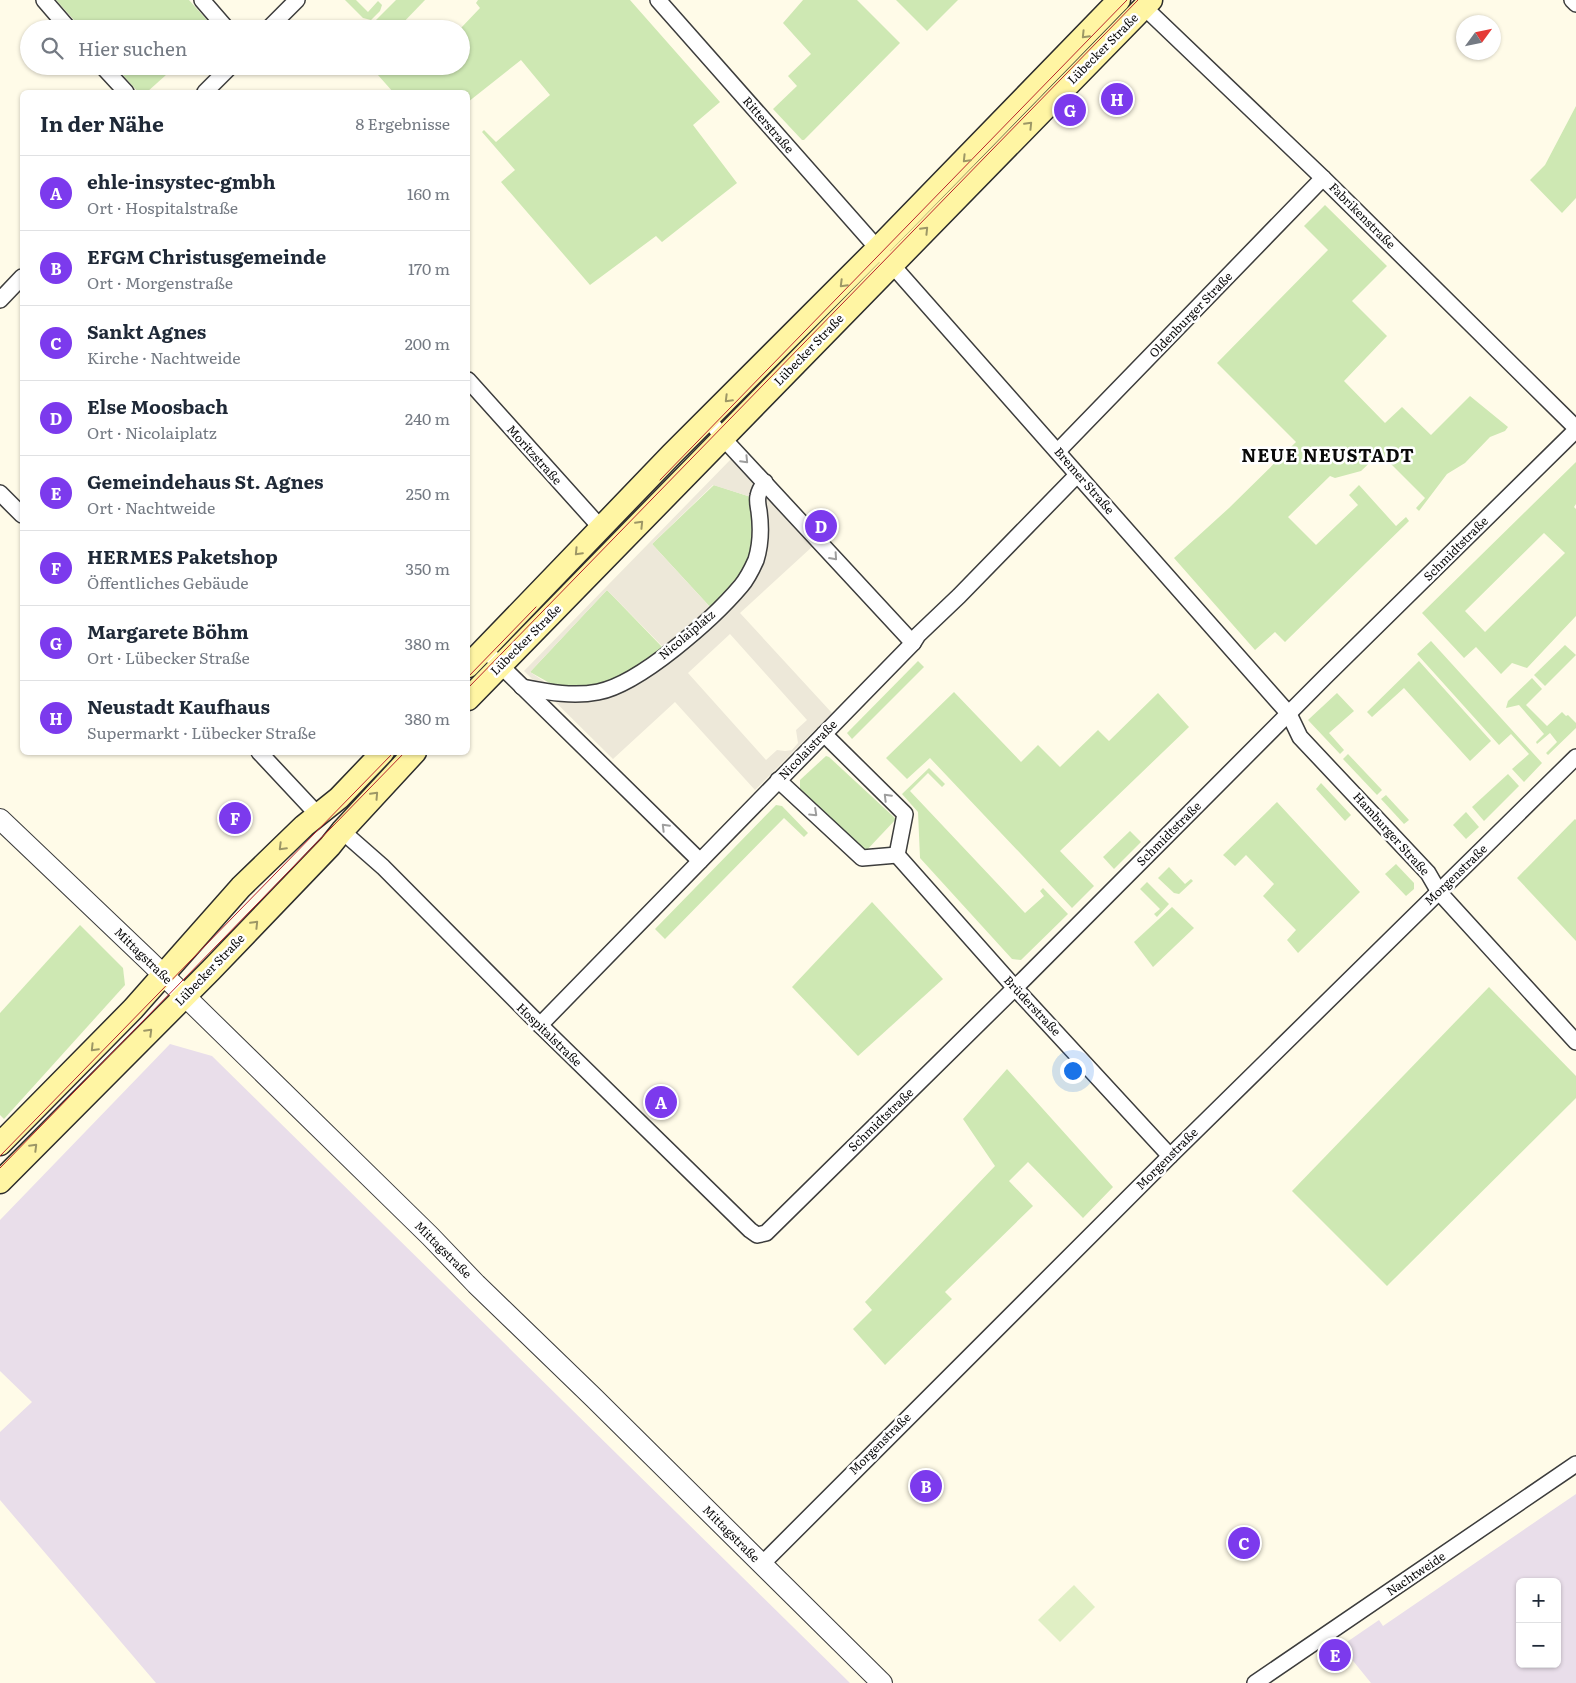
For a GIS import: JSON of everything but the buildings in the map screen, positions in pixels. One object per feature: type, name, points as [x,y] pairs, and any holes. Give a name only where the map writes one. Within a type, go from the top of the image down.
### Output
[{"type":"main road","name":"Lübecker Straße","points":[[470,697],[723,438],[884,257],[1119,0]]},
{"type":"main road","name":"Lübecker Straße","points":[[470,664],[708,418],[884,257],[1148,3]]},
{"type":"main road","points":[[0,1144],[132,1009],[241,887],[292,837],[339,798],[380,755]]},
{"type":"main road","name":"Lübecker Straße","points":[[0,1182],[330,846],[412,755]]},
{"type":"street","points":[[44,0],[61,20]]},
{"type":"street","points":[[202,0],[219,20]]},
{"type":"street","points":[[277,20],[297,0]]},
{"type":"street","name":"Ritterstraße","points":[[658,0],[884,257]]},
{"type":"street","name":"Fabrikenstraße","points":[[1148,3],[1576,429]]},
{"type":"street","points":[[110,75],[124,90]]},
{"type":"street","points":[[207,90],[222,75]]},
{"type":"street","name":"Oldenburger Straße","points":[[1058,451],[1323,178]]},
{"type":"street","name":"Bremer Straße","points":[[884,257],[1058,451],[1289,714]]},
{"type":"street","points":[[0,300],[20,279]]},
{"type":"street","name":"Moritzstraße","points":[[470,382],[601,528]]},
{"type":"street","points":[[708,418],[723,438],[912,643]]},
{"type":"street","name":"Schmidtstraße","points":[[759,1235],[766,1233],[774,1227],[1576,429]]},
{"type":"street","name":"Nicolaistraße","points":[[540,1025],[1077,474]]},
{"type":"street","name":"Nicolaiplatz","points":[[522,687],[566,694],[608,690],[640,673],[683,642],[742,585],[748,576],[759,549],[760,523],[757,497],[765,482]]},
{"type":"street","points":[[0,493],[20,513]]},
{"type":"street","points":[[484,649],[700,861]]},
{"type":"street","name":"Hamburger Straße","points":[[1289,714],[1300,737],[1428,873],[1439,892],[1576,1042]]},
{"type":"street","points":[[778,780],[862,858],[897,855],[905,814],[824,734]]},
{"type":"street","points":[[262,755],[318,815]]},
{"type":"street","name":"Morgenstraße","points":[[762,1564],[1170,1156],[1576,757]]},
{"type":"street","name":"Mittagstraße","points":[[0,819],[163,974],[882,1683]]},
{"type":"street","name":"Hospitalstraße","points":[[342,831],[383,868],[540,1025],[752,1232],[759,1235]]},
{"type":"street","name":"Brüderstraße","points":[[897,855],[1015,988],[1170,1156]]},
{"type":"street","name":"Nachtweide","points":[[1255,1683],[1576,1464]]},
{"type":"shaded area","points":[[732,458],[813,546],[740,613],[832,713],[755,790],[675,702],[613,759],[524,671]],"holes":[[[713,485],[751,497],[752,530],[748,561],[736,585],[711,608],[652,544]],[[607,590],[665,649],[607,685],[564,689],[545,682],[530,672]],[[730,634],[807,720],[796,730],[798,743],[792,750],[777,750],[766,760],[688,673]]]},
{"type":"shaded area","points":[[170,1044],[212,1056],[850,1683],[156,1683],[0,1500],[0,1432],[32,1402],[0,1371],[0,1220]]},
{"type":"shaded area","points":[[1576,1494],[1576,1683],[1371,1683],[1341,1646],[1379,1620],[1383,1626]]},
{"type":"green space","points":[[56,0],[189,0],[207,20],[74,20]]},
{"type":"green space","points":[[345,0],[356,0],[368,12],[378,1],[382,5],[380,11],[371,20],[363,18]]},
{"type":"green space","points":[[396,0],[425,0],[406,20],[376,20]]},
{"type":"green space","points":[[478,0],[630,0],[720,102],[693,125],[737,183],[662,242],[656,236],[590,285],[501,182],[515,170],[482,132],[484,130],[496,142],[550,95],[521,60],[470,100],[470,90],[391,90],[378,75],[470,75],[469,20],[480,8],[476,3]]},
{"type":"green space","points":[[803,0],[857,0],[900,43],[802,140],[773,109],[797,86],[788,76],[811,54],[783,23]]},
{"type":"green space","points":[[896,0],[958,0],[927,31]]},
{"type":"green space","points":[[123,75],[166,75],[149,90],[136,90]]},
{"type":"green space","points":[[1576,106],[1576,198],[1562,213],[1530,180],[1545,165]]},
{"type":"green space","points":[[1325,205],[1387,266],[1352,301],[1387,336],[1344,381],[1385,423],[1402,407],[1431,435],[1470,396],[1508,427],[1505,431],[1490,437],[1465,463],[1447,474],[1419,511],[1416,508],[1425,498],[1380,453],[1361,471],[1335,478],[1330,476],[1288,517],[1316,545],[1358,505],[1349,495],[1359,485],[1396,526],[1406,517],[1409,521],[1285,642],[1275,632],[1255,650],[1174,558],[1229,508],[1296,442],[1217,363],[1328,250],[1304,226]]},
{"type":"green space","points":[[1576,462],[1576,504],[1574,507],[1576,509],[1576,616],[1527,668],[1512,663],[1501,674],[1476,647],[1464,658],[1422,613]],"holes":[[[1544,533],[1565,553],[1485,632],[1465,611]]]},
{"type":"green space","points":[[714,485],[751,497],[752,538],[749,558],[741,577],[711,608],[652,544]]},
{"type":"green space","points":[[607,590],[665,650],[654,659],[597,688],[555,686],[530,672]]},
{"type":"green space","points":[[1431,641],[1542,763],[1524,782],[1512,769],[1529,754],[1511,734],[1499,745],[1417,654]]},
{"type":"green space","points":[[1565,645],[1576,655],[1545,686],[1534,675]]},
{"type":"green space","points":[[918,661],[924,667],[852,739],[847,733]]},
{"type":"green space","points":[[1419,661],[1491,741],[1470,761],[1404,688],[1372,717],[1367,712]]},
{"type":"green space","points":[[1532,678],[1542,689],[1526,705],[1547,726],[1562,712],[1576,723],[1576,728],[1548,755],[1546,753],[1557,742],[1550,733],[1537,744],[1536,742],[1544,734],[1519,705],[1506,708],[1508,701]]},
{"type":"green space","points":[[954,692],[1021,762],[1038,745],[1060,767],[1098,730],[1109,741],[1158,693],[1189,727],[1060,851],[1094,886],[1072,908],[930,758],[907,779],[886,758]]},
{"type":"green space","points":[[1337,693],[1354,711],[1329,733],[1344,750],[1340,754],[1308,720]]},
{"type":"green space","points":[[1348,754],[1382,790],[1377,795],[1343,759]]},
{"type":"green space","points":[[826,756],[896,819],[865,852],[800,789],[800,780]]},
{"type":"green space","points":[[929,768],[945,784],[942,787],[928,773],[910,791],[1025,913],[1044,896],[1040,891],[1043,888],[1068,914],[1021,960],[1012,959],[920,858],[918,812],[902,794]]},
{"type":"green space","points":[[1508,774],[1519,786],[1484,821],[1472,807]]},
{"type":"green space","points":[[1321,783],[1351,815],[1345,821],[1316,789]]},
{"type":"green space","points":[[1386,795],[1409,820],[1404,824],[1381,799]]},
{"type":"green space","points":[[1277,802],[1360,892],[1298,953],[1287,940],[1296,930],[1263,896],[1274,884],[1246,855],[1235,866],[1223,855]]},
{"type":"green space","points":[[776,805],[782,806],[808,833],[804,837],[784,818],[665,939],[655,929]]},
{"type":"green space","points":[[1466,812],[1479,827],[1466,839],[1453,825]]},
{"type":"green space","points":[[1576,820],[1576,941],[1517,878]]},
{"type":"green space","points":[[1130,831],[1141,842],[1114,869],[1103,857]]},
{"type":"green space","points":[[1396,864],[1414,883],[1414,889],[1406,896],[1385,874]]},
{"type":"green space","points":[[1169,867],[1185,884],[1191,879],[1193,881],[1179,894],[1174,893],[1158,878]]},
{"type":"green space","points":[[1147,882],[1169,904],[1157,917],[1154,914],[1160,909],[1140,889]]},
{"type":"green space","points":[[872,902],[943,979],[858,1056],[792,987]]},
{"type":"green space","points":[[1172,907],[1194,928],[1153,967],[1134,942]]},
{"type":"green space","points":[[80,925],[123,968],[125,985],[4,1119],[0,1115],[0,1013]]},
{"type":"green space","points":[[1489,987],[1576,1076],[1576,1098],[1387,1286],[1292,1191]]},
{"type":"green space","points":[[1007,1069],[1113,1187],[1083,1218],[1028,1162],[1009,1181],[1033,1206],[945,1292],[952,1299],[885,1365],[853,1329],[872,1310],[865,1302],[995,1166],[963,1119]]},
{"type":"green space","points":[[1074,1585],[1095,1607],[1060,1642],[1038,1620]]},
{"type":"tram line","points":[[660,480],[1127,0]]},
{"type":"tram line","points":[[470,686],[1138,0]]},
{"type":"tram line","points":[[470,675],[536,607]]},
{"type":"tram line","points":[[0,1156],[391,755]]},
{"type":"tram line","points":[[0,1168],[402,755]]},
{"type":"place","name":"Neustadt Kaufhaus","points":[[1117,99]]},
{"type":"place","name":"Margarete Böhm","points":[[1070,110]]},
{"type":"place","name":"Else Moosbach","points":[[821,526]]},
{"type":"place","name":"HERMES Paketshop","points":[[235,818]]},
{"type":"place","name":"ehle-insystec-gmbh","points":[[661,1102]]},
{"type":"place","name":"EFGM Christusgemeinde","points":[[926,1486]]},
{"type":"place","name":"Sankt Agnes","points":[[1244,1543]]},
{"type":"place","name":"Gemeindehaus St. Agnes","points":[[1335,1655]]},
{"type":"district","name":"NEUE NEUSTADT","points":[[1328,456]]}]
